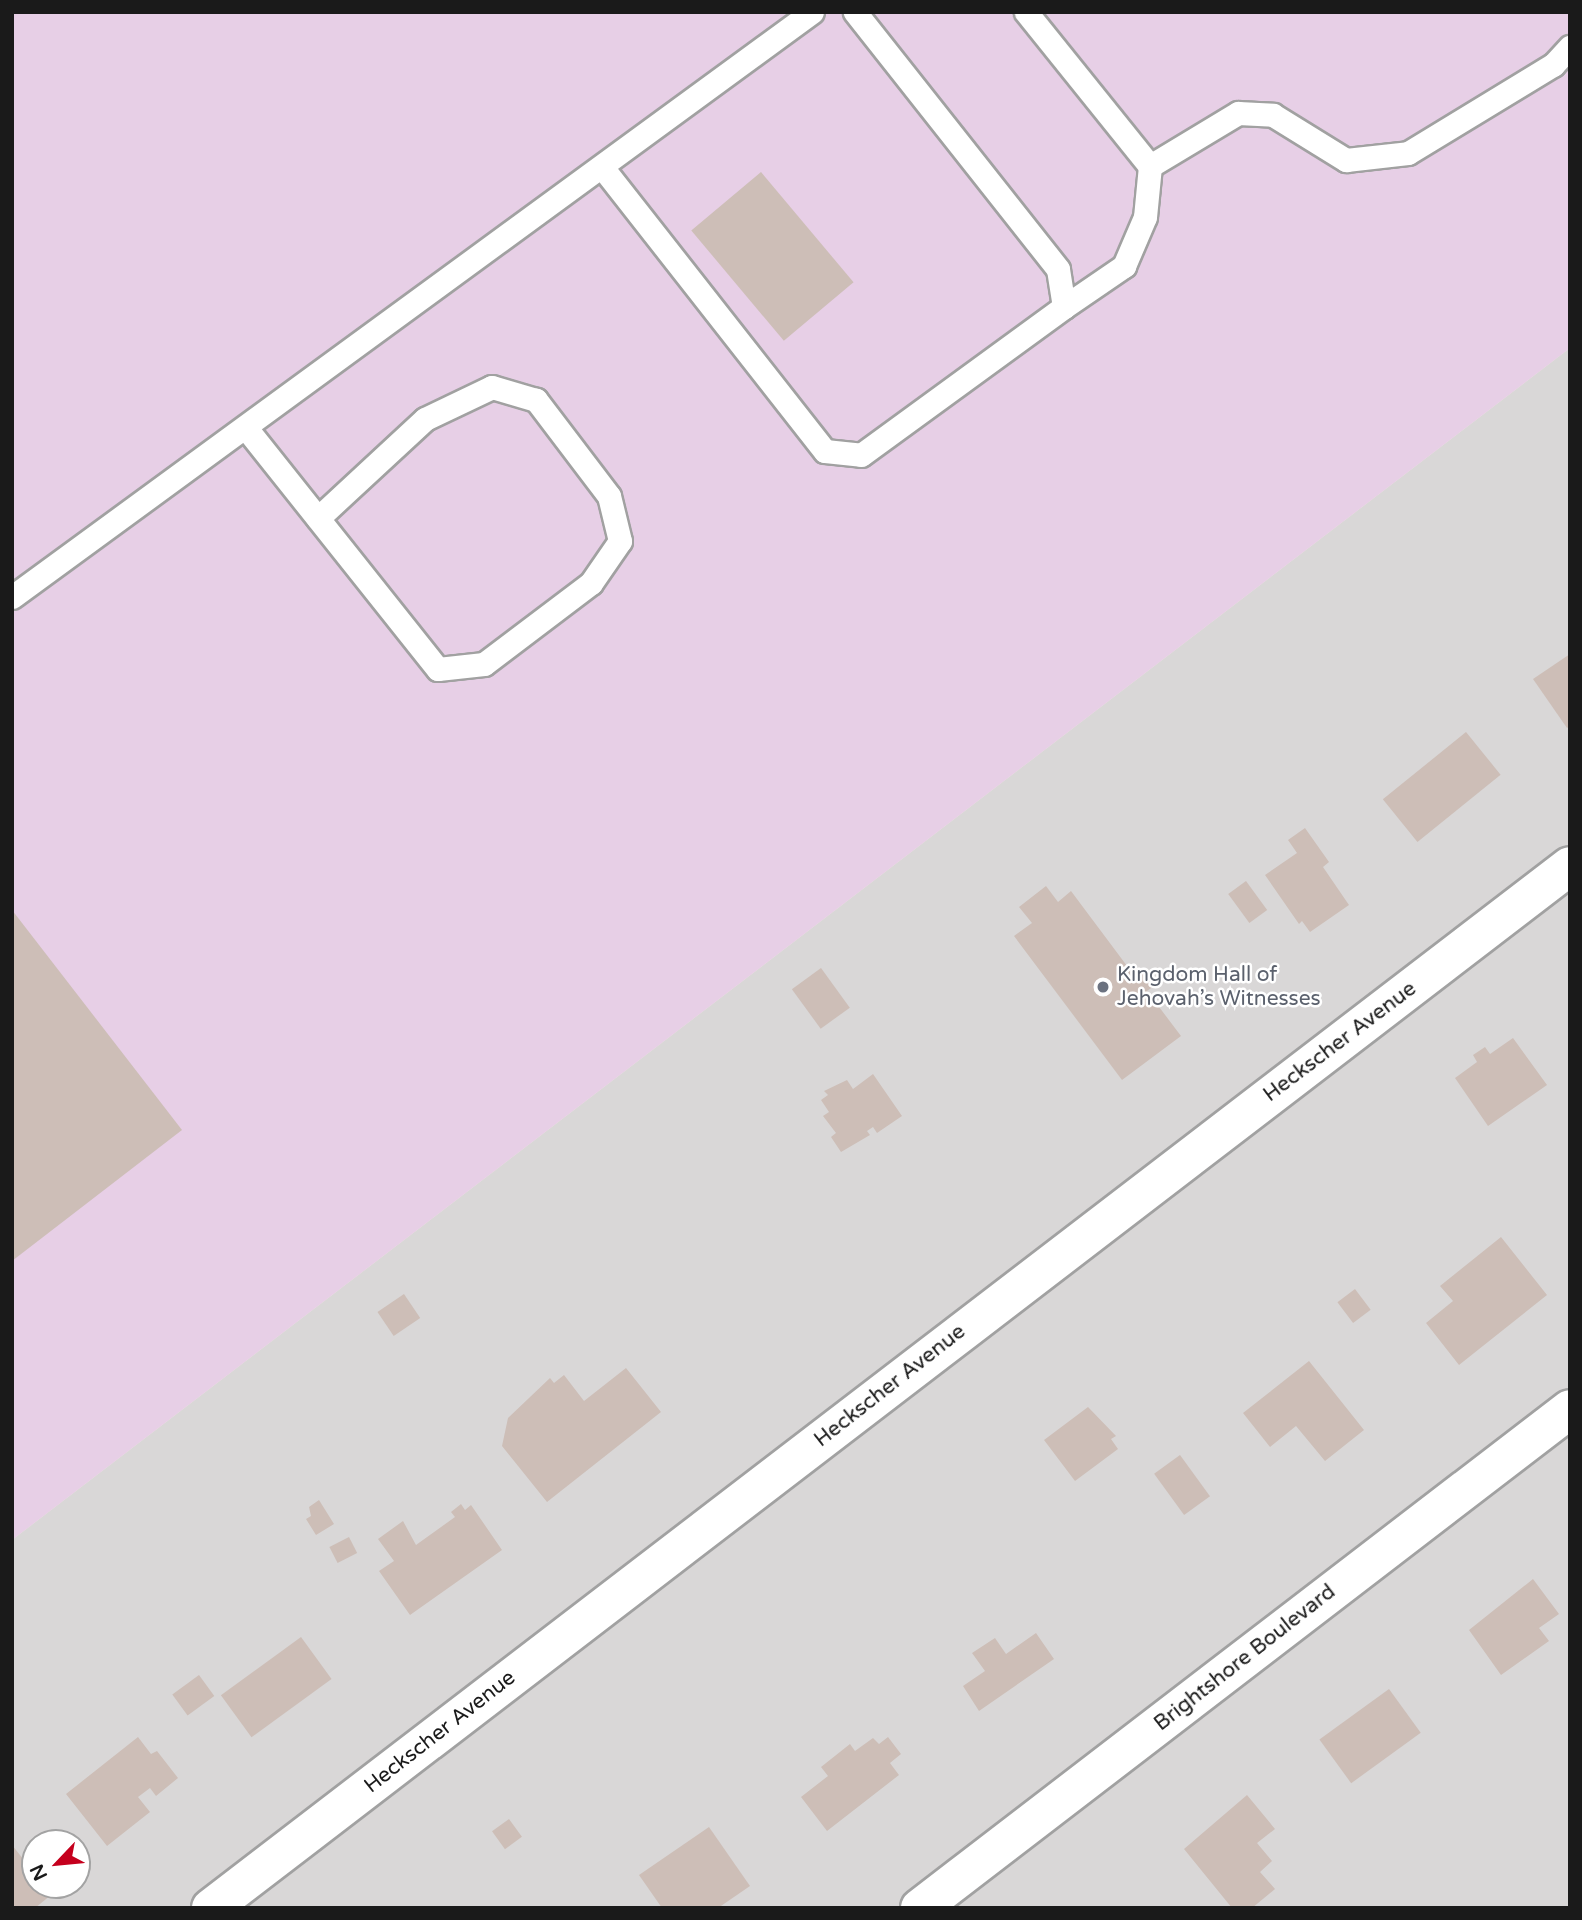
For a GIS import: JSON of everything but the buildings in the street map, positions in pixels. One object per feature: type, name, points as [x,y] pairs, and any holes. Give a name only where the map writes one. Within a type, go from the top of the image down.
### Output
[{"type":"street","name":"Heckscher Avenue","points":[[211,1908],[1570,866]]},
{"type":"street","name":"Brightshore Boulevard","points":[[920,1908],[1570,1409]]},
{"type":"lane","points":[[12,597],[812,12]]},
{"type":"lane","points":[[855,12],[1058,269],[1065,307]]},
{"type":"lane","points":[[601,167],[825,451],[862,455],[1124,266],[1145,217],[1150,166],[1026,12]]},
{"type":"lane","points":[[1150,166],[1238,113],[1273,115],[1346,160],[1408,153],[1553,65],[1570,47]]},
{"type":"lane","points":[[246,428],[438,669],[484,664],[591,583],[621,541],[609,496],[536,400],[492,387],[425,419],[318,518]]},
{"type":"shaded area","points":[[12,12],[1570,12],[1570,348],[12,1540]]},
{"type":"shaded area","points":[[1570,348],[1570,1908],[12,1908],[12,1540]]},
{"type":"place","name":"Kingdom Hall of Jehovah’s Witnesses","points":[[1103,987]]}]
